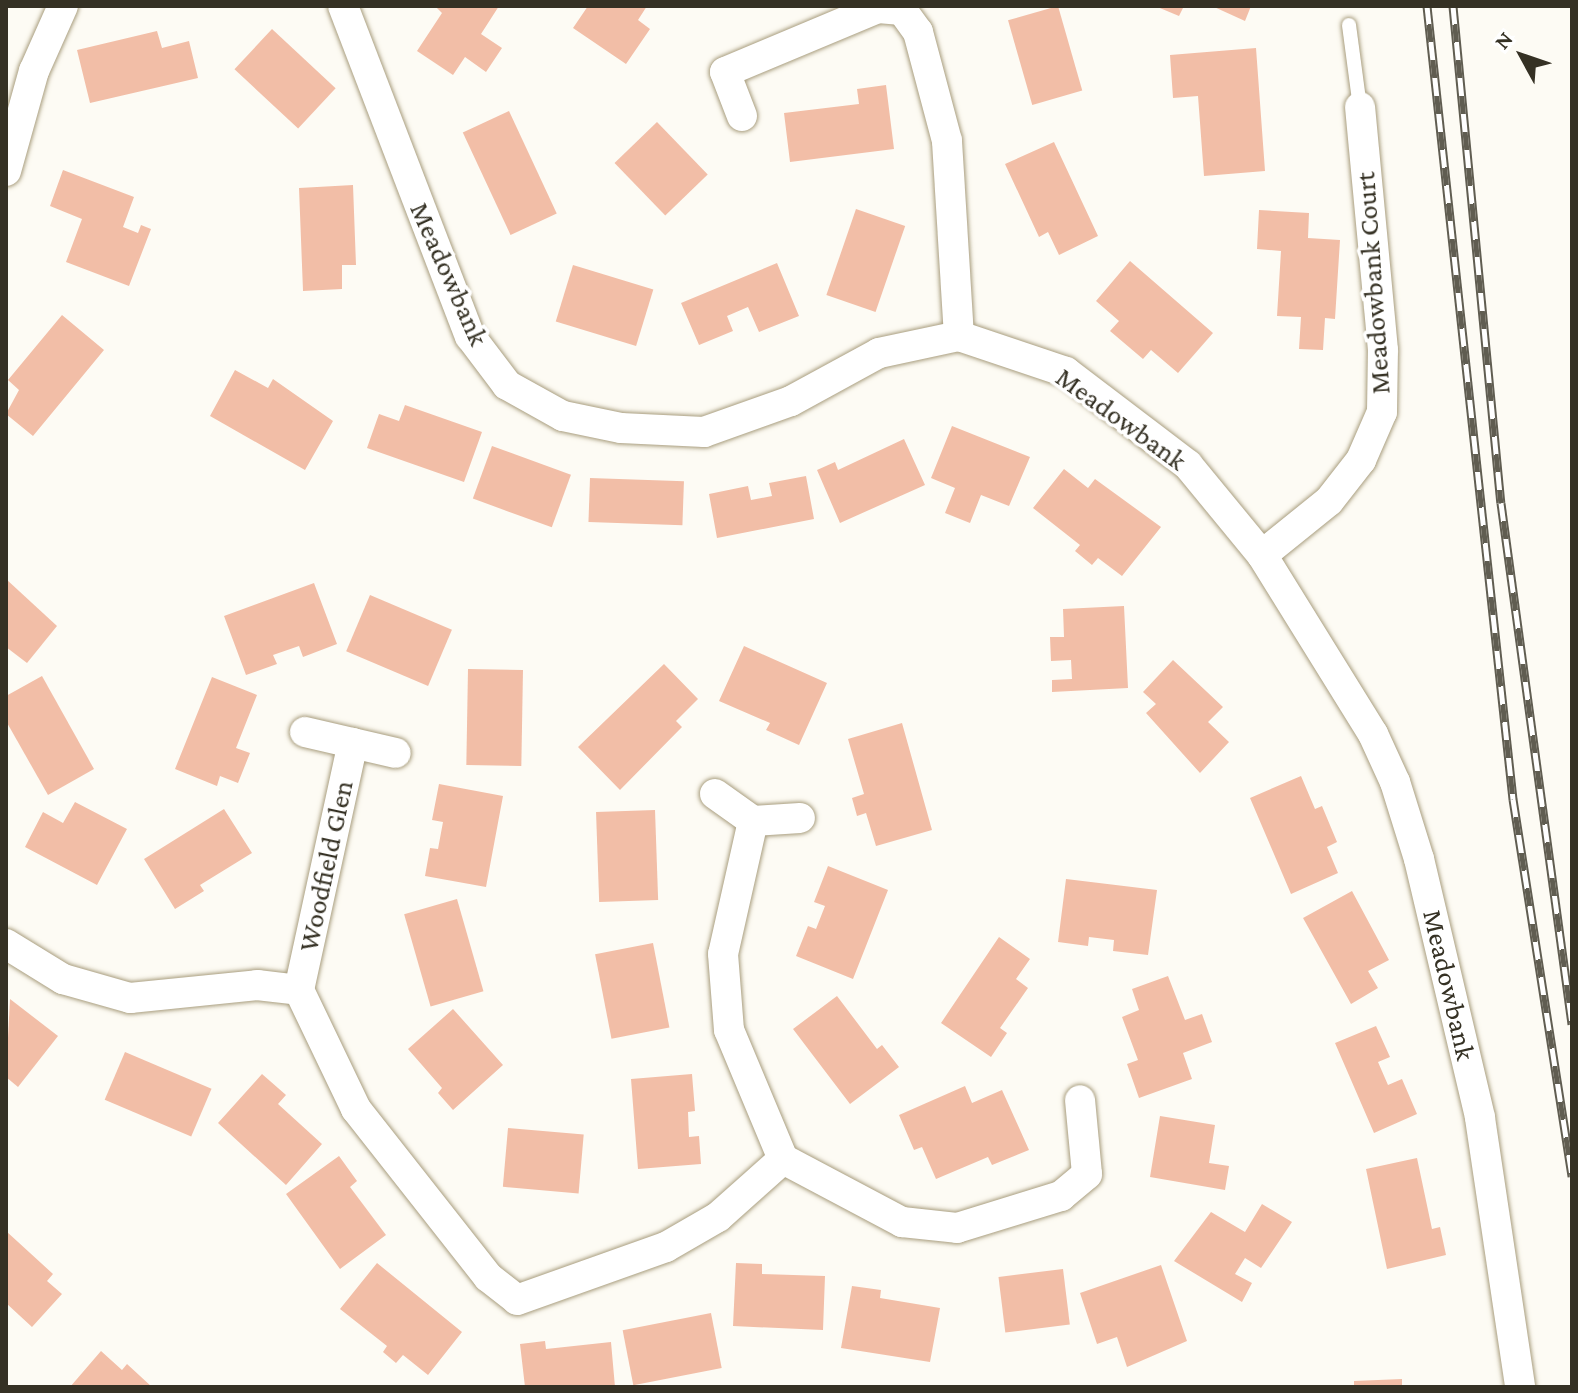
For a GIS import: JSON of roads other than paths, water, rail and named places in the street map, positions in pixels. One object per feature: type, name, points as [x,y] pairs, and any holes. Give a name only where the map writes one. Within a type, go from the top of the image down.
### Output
[{"type":"street","points":[[6,171],[34,71],[63,6]]},
{"type":"street","name":"Meadowbank","points":[[343,6],[470,336],[507,385],[563,416],[621,428],[704,432],[791,401],[879,353],[959,336],[1066,372],[1188,465],[1262,555],[1373,734],[1407,820],[1480,1118],[1520,1387]]},
{"type":"street","points":[[742,116],[725,72],[878,8],[902,10],[918,32],[947,141],[959,336]]},
{"type":"street","name":"Meadowbank Court","points":[[1262,555],[1329,501],[1361,460],[1382,412],[1383,350],[1360,107]]},
{"type":"street","name":"Woodfield Glen","points":[[305,732],[396,753]]},
{"type":"street","name":"Woodfield Glen","points":[[299,990],[353,743]]},
{"type":"street","points":[[715,794],[753,821],[800,818]]},
{"type":"street","points":[[753,821],[723,954],[729,1030],[783,1159],[902,1222],[957,1228],[1061,1196],[1087,1174],[1080,1100]]},
{"type":"street","points":[[6,944],[63,979],[130,998],[257,985],[299,990],[356,1109],[488,1277],[517,1300],[666,1247],[718,1217],[783,1159]]},
{"type":"lane","points":[[1349,25],[1360,107]]},
{"type":"railway","points":[[1427,6],[1513,799],[1572,1176]]},
{"type":"railway","points":[[1453,6],[1501,503],[1572,1024]]}]
